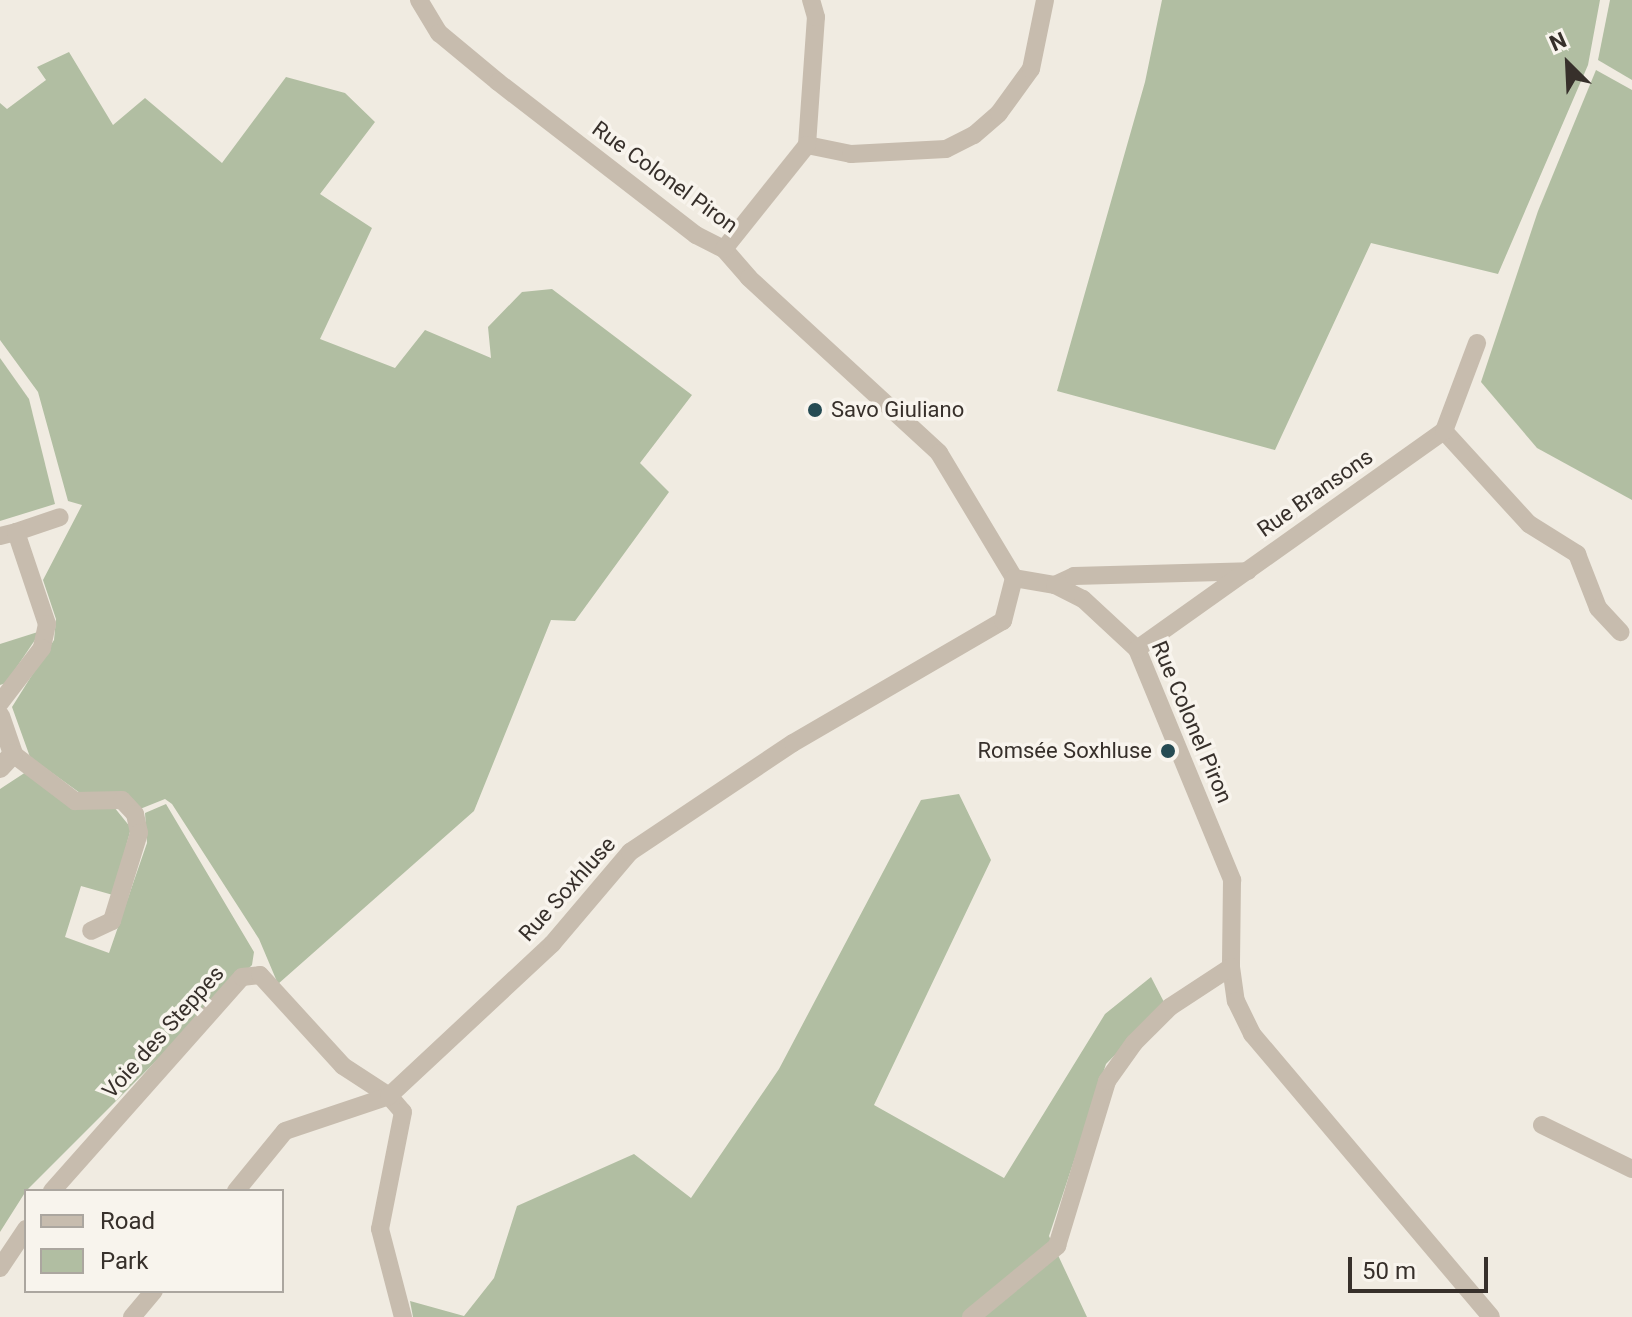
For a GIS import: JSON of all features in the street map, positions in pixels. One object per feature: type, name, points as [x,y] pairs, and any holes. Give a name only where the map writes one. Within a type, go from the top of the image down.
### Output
[{"type":"street","name":"Rue Colonel Piron","points":[[419,0],[439,33],[498,82],[696,235],[724,249],[749,278],[939,453],[1014,578],[1055,585],[1083,599],[1137,649],[1232,880],[1231,967],[1236,1001],[1252,1034],[1491,1317]]},
{"type":"street","points":[[724,249],[807,145],[816,17],[811,0]]},
{"type":"street","points":[[807,145],[851,154],[914,151],[946,149],[974,135],[999,113],[1031,69],[1045,0]]},
{"type":"street","points":[[1477,343],[1444,431],[1529,524],[1577,554],[1598,608],[1620,632]]},
{"type":"street","name":"Rue Bransons","points":[[1137,649],[1444,431]]},
{"type":"street","points":[[0,703],[42,648],[47,624],[8,534],[60,517]]},
{"type":"street","points":[[1055,585],[1074,576],[1248,571]]},
{"type":"street","name":"Rue Soxhluse","points":[[389,1096],[552,944],[630,852],[728,783],[1003,621],[1014,578]]},
{"type":"street","points":[[0,716],[6,761],[75,801],[122,800],[135,814],[139,833],[112,921],[91,931]]},
{"type":"street","points":[[971,1317],[1057,1246],[1107,1081],[1134,1043],[1170,1007],[1231,967]]},
{"type":"street","name":"Voie des Steppes","points":[[54,1189],[242,977],[260,975],[343,1066],[389,1096]]},
{"type":"street","points":[[238,1189],[285,1131],[389,1096],[403,1112],[402,1134],[380,1229],[403,1317]]},
{"type":"street","points":[[1542,1125],[1632,1169]]},
{"type":"street","points":[[0,1268],[24,1232]]},
{"type":"street","points":[[132,1317],[152,1293]]},
{"type":"green space","points":[[1162,0],[1600,0],[1588,65],[1498,274],[1371,243],[1275,450],[1057,391],[1145,82]]},
{"type":"green space","points":[[1610,0],[1632,0],[1632,80],[1598,60]]},
{"type":"green space","points":[[69,52],[113,125],[145,98],[222,163],[286,77],[345,93],[375,122],[320,194],[372,228],[320,339],[395,368],[425,330],[491,358],[488,327],[522,292],[552,289],[692,395],[640,463],[669,492],[575,621],[551,620],[474,811],[278,984],[259,939],[172,804],[165,799],[140,809],[80,793],[30,757],[12,707],[54,640],[56,619],[43,580],[82,505],[68,501],[38,392],[0,340],[0,103],[7,109],[46,80],[37,67]]},
{"type":"green space","points":[[1596,70],[1632,90],[1632,500],[1537,448],[1481,382],[1538,211]]},
{"type":"green space","points":[[0,358],[29,399],[55,504],[0,521]]},
{"type":"green space","points":[[41,631],[6,683],[0,685],[0,644]]},
{"type":"green space","points":[[26,772],[114,807],[131,828],[113,895],[81,886],[65,937],[109,953],[147,843],[145,813],[166,804],[254,952],[252,965],[28,1189],[24,1189],[24,1194],[0,1232],[0,789]]},
{"type":"green space","points":[[959,794],[991,860],[874,1105],[1004,1178],[1105,1014],[1151,977],[1165,1004],[1106,1064],[1049,1236],[1087,1317],[413,1317],[410,1301],[464,1316],[494,1278],[517,1206],[634,1154],[691,1198],[779,1069],[921,800]]},
{"type":"place","name":"Savo Giuliano","points":[[815,410]]},
{"type":"place","name":"Romsée Soxhluse","points":[[1168,751]]}]
